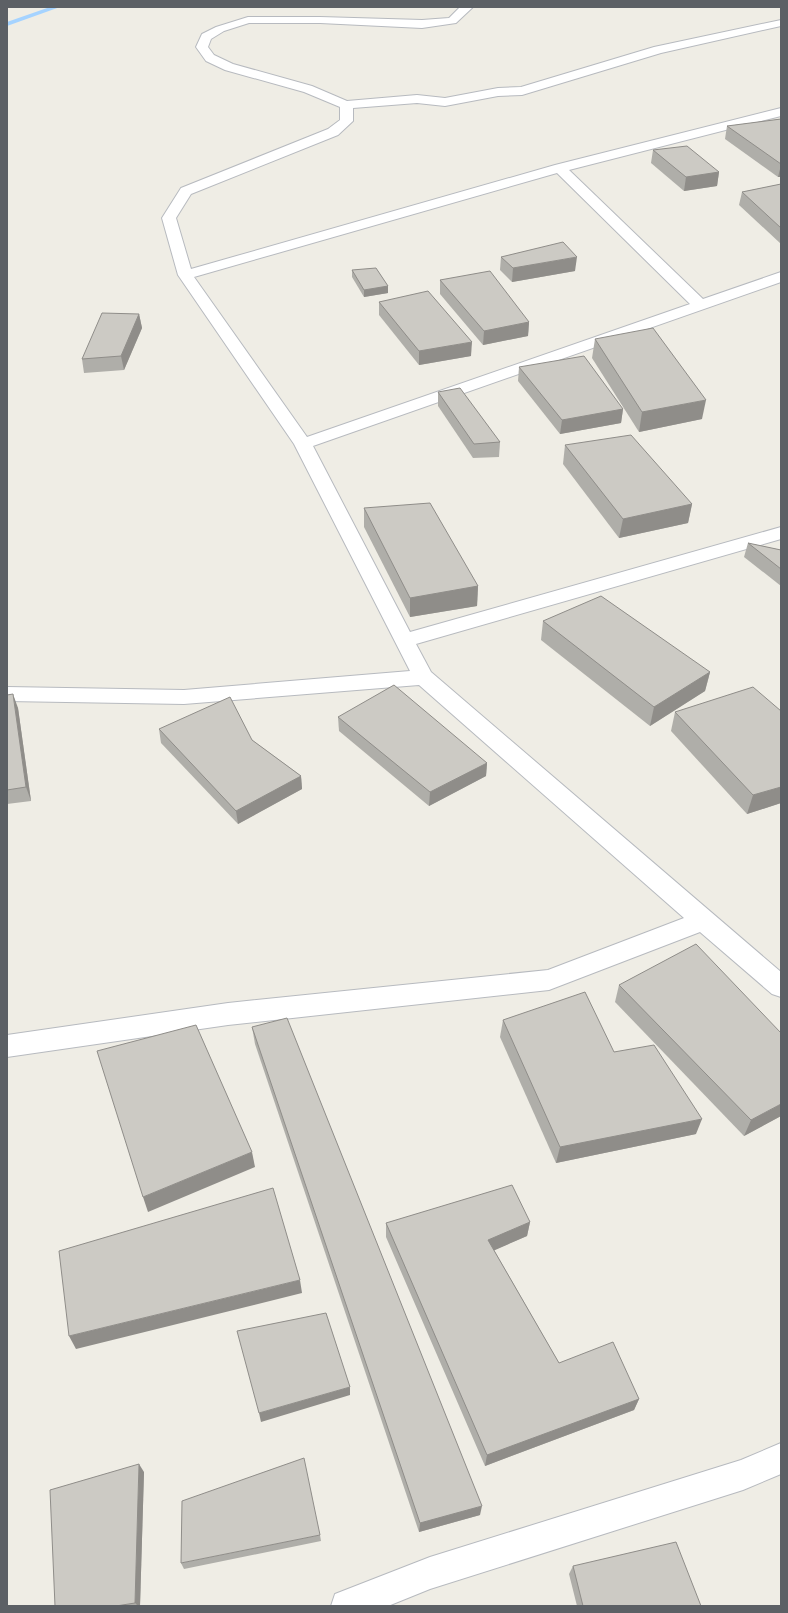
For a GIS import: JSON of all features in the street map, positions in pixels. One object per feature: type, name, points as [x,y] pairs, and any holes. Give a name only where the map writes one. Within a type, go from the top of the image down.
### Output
[{"type":"street","points":[[467,7],[452,21],[422,24],[320,20],[248,20],[220,29],[206,37],[202,47],[210,58],[229,67],[308,89],[346,105],[398,99],[418,99],[445,102],[498,92],[522,91],[658,50],[781,23]]},
{"type":"street","points":[[346,105],[347,121],[333,132],[186,191],[169,218],[185,274],[303,444],[403,641],[423,677],[702,921],[781,987]]},
{"type":"street","points":[[185,274],[560,168],[781,112]]},
{"type":"street","points":[[560,168],[700,305]]},
{"type":"street","points":[[303,444],[781,277]]},
{"type":"street","points":[[403,641],[781,534]]},
{"type":"street","points":[[7,694],[184,696],[423,677]]},
{"type":"street","points":[[7,1046],[228,1014],[549,980],[702,921]]},
{"type":"street","points":[[348,1606],[430,1573],[743,1475],[781,1458]]},
{"type":"building","points":[[781,119],[781,164],[727,126]]},
{"type":"building","points":[[687,146],[719,172],[686,177],[653,150]]},
{"type":"building","points":[[781,184],[781,228],[742,192]]},
{"type":"building","points":[[563,242],[577,257],[513,268],[501,257]]},
{"type":"building","points":[[376,268],[388,286],[364,290],[352,270]]},
{"type":"building","points":[[490,271],[529,322],[484,331],[440,280]]},
{"type":"building","points":[[428,291],[472,342],[419,351],[379,302]]},
{"type":"building","points":[[102,313],[139,314],[121,356],[82,359]]},
{"type":"building","points":[[653,328],[706,400],[642,412],[595,339]]},
{"type":"building","points":[[584,356],[623,409],[562,420],[519,367]]},
{"type":"building","points":[[460,388],[500,442],[474,444],[438,392]]},
{"type":"building","points":[[631,435],[692,504],[623,519],[565,445]]},
{"type":"building","points":[[430,503],[478,586],[410,598],[364,508]]},
{"type":"building","points":[[748,543],[781,550],[781,569]]},
{"type":"building","points":[[601,596],[710,672],[654,707],[543,621]]},
{"type":"building","points":[[394,685],[487,763],[430,792],[338,717]]},
{"type":"building","points":[[753,687],[781,711],[781,787],[753,795],[675,712]]},
{"type":"building","points":[[13,694],[26,787],[7,790],[7,695]]},
{"type":"building","points":[[230,697],[252,740],[301,776],[236,811],[159,729]]},
{"type":"building","points":[[696,944],[781,1033],[781,1104],[751,1120],[619,985]]},
{"type":"building","points":[[585,992],[614,1052],[654,1045],[702,1119],[560,1147],[503,1020]]},
{"type":"building","points":[[287,1018],[482,1506],[420,1523],[252,1027]]},
{"type":"building","points":[[196,1025],[252,1152],[143,1197],[97,1051]]},
{"type":"building","points":[[512,1185],[530,1222],[488,1240],[559,1363],[613,1342],[639,1399],[487,1455],[386,1223]]},
{"type":"building","points":[[273,1188],[300,1280],[69,1336],[59,1251]]},
{"type":"building","points":[[326,1313],[350,1387],[259,1413],[237,1331]]},
{"type":"building","points":[[304,1458],[320,1535],[181,1563],[182,1501]]},
{"type":"building","points":[[139,1464],[135,1603],[116,1606],[55,1606],[50,1490]]},
{"type":"building","points":[[676,1542],[701,1606],[583,1606],[573,1566]]},
{"type":"waterway","points":[[7,24],[57,7]]}]
